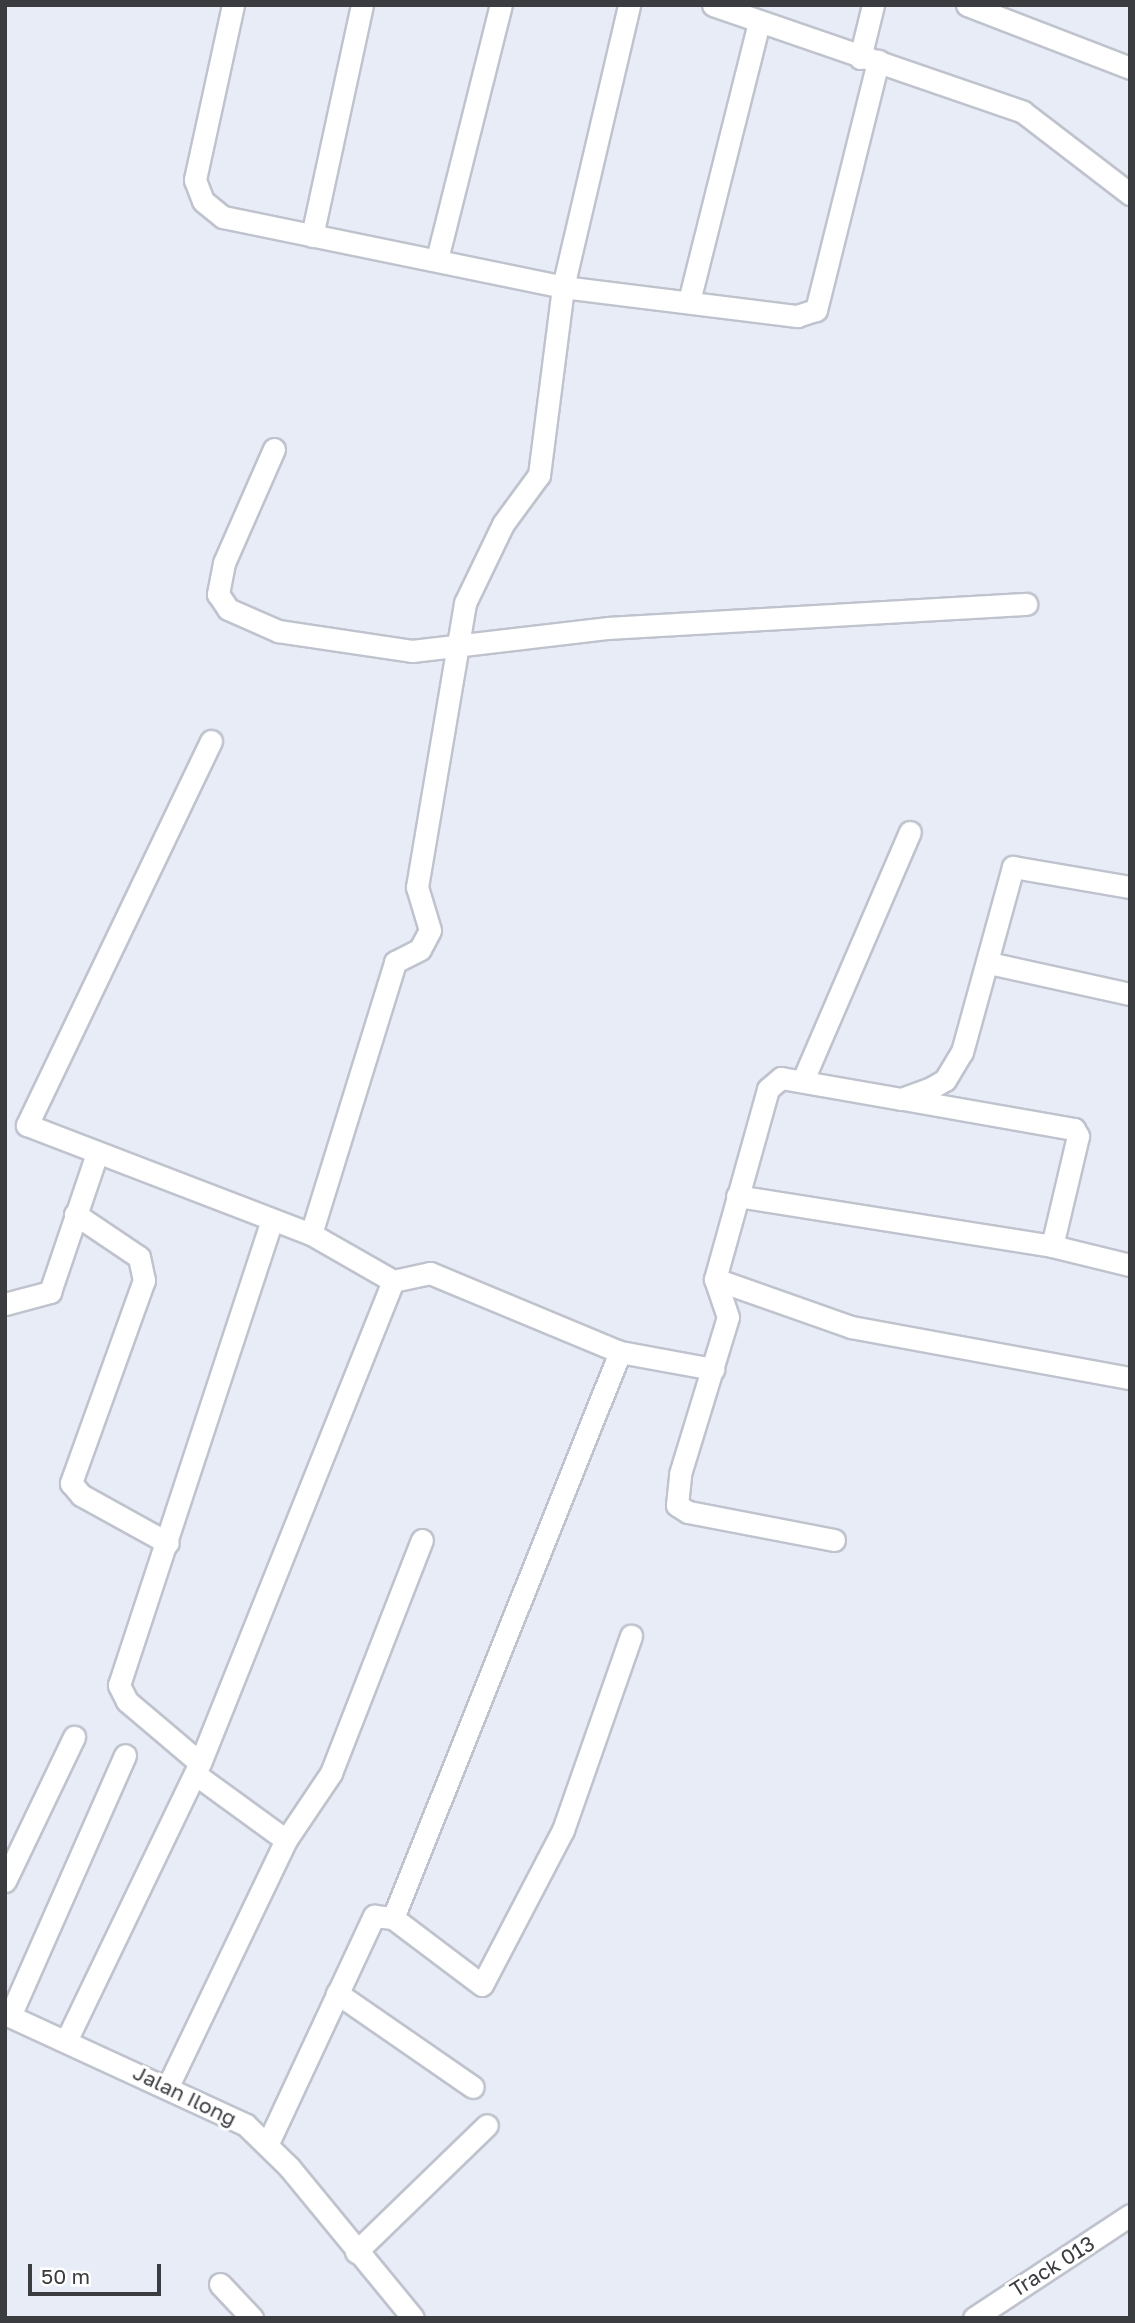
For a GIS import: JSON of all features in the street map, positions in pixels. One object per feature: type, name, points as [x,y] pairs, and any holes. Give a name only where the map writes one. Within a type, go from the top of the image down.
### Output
[{"type":"street","points":[[233,5],[195,180],[198,192],[212,209],[242,225],[437,259],[563,287],[797,316],[816,310],[869,59],[873,5]]},
{"type":"street","points":[[312,236],[362,5]]},
{"type":"street","points":[[437,259],[501,5]]},
{"type":"street","points":[[311,1234],[395,962],[420,949],[430,930],[417,887],[462,644],[469,588],[503,524],[539,475],[563,287],[629,5]]},
{"type":"street","points":[[713,5],[1023,112],[1130,194]]},
{"type":"street","points":[[968,5],[1130,68]]},
{"type":"street","points":[[688,301],[747,15]]},
{"type":"street","points":[[274,449],[218,579],[218,594],[228,608],[278,631],[412,651],[609,628],[1026,604]]},
{"type":"street","points":[[211,741],[27,1120],[29,1130],[311,1234],[393,1281],[430,1273],[620,1352],[712,1369]]},
{"type":"street","points":[[803,1080],[910,832]]},
{"type":"street","points":[[901,1099],[931,1088],[954,1068],[989,963],[1013,867],[1130,887]]},
{"type":"street","points":[[989,963],[1130,994]]},
{"type":"street","points":[[834,1540],[680,1509],[680,1474],[728,1317],[715,1279],[768,1088],[781,1078],[803,1080],[1074,1129],[1078,1136],[1052,1245]]},
{"type":"street","points":[[5,1304],[50,1292],[97,1153]]},
{"type":"street","points":[[737,1196],[1052,1245],[1130,1265]]},
{"type":"street","points":[[75,1213],[139,1257],[144,1280],[71,1483],[81,1495],[168,1543]]},
{"type":"street","points":[[272,1221],[119,1690],[198,1769],[286,1840]]},
{"type":"street","points":[[715,1279],[841,1325],[1130,1378]]},
{"type":"street","points":[[66,2039],[198,1769],[393,1281]]},
{"type":"street","points":[[393,1918],[620,1352]]},
{"type":"street","points":[[169,2084],[286,1840],[331,1773],[422,1541]]},
{"type":"street","points":[[268,2143],[374,1916],[393,1918],[482,1985],[563,1830],[631,1636]]},
{"type":"street","points":[[5,1881],[74,1737]]},
{"type":"street","points":[[8,2015],[125,1755]]},
{"type":"street","points":[[337,1993],[472,2087]]},
{"type":"street","name":"Jalan Ilong","points":[[8,2015],[169,2084],[268,2143],[413,2318]]},
{"type":"street","points":[[356,2252],[487,2125]]},
{"type":"street","name":"Track 013","points":[[974,2318],[1130,2215]]},
{"type":"street","points":[[220,2284],[252,2318]]}]
